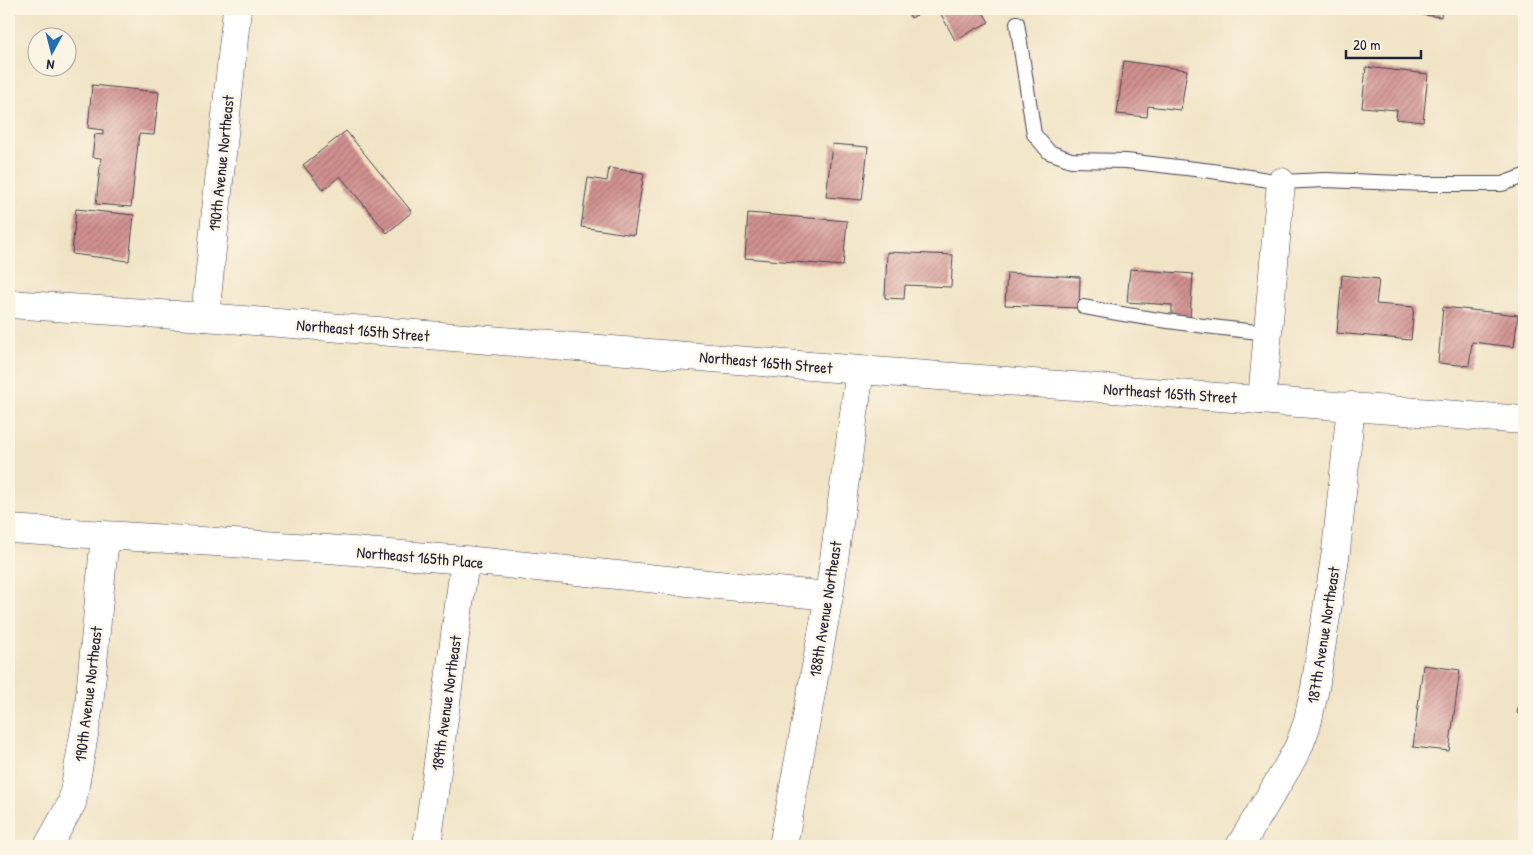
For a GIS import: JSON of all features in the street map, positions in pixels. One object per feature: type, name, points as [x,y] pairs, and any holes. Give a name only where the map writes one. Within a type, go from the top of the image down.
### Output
[{"type":"street","name":"190th Avenue Northeast","points":[[205,317],[237,9]]},
{"type":"street","points":[[1262,400],[1280,182]]},
{"type":"street","name":"Northeast 165th Street","points":[[9,304],[205,317],[860,370],[1524,420]]},
{"type":"street","name":"188th Avenue Northeast","points":[[783,846],[829,596],[860,370]]},
{"type":"street","name":"187th Avenue Northeast","points":[[1240,846],[1287,768],[1299,746],[1307,724],[1315,688],[1336,551],[1351,406]]},
{"type":"street","name":"Northeast 165th Place","points":[[9,530],[328,549],[465,560],[829,596]]},
{"type":"street","name":"190th Avenue Northeast","points":[[48,846],[72,803],[89,706],[105,535]]},
{"type":"street","name":"189th Avenue Northeast","points":[[427,846],[465,560]]},
{"type":"lane","points":[[1017,23],[1034,134],[1049,152],[1070,160],[1126,161],[1212,171],[1280,182],[1325,180],[1426,184],[1502,184],[1524,176]]},
{"type":"lane","points":[[1084,307],[1128,316],[1269,333]]},
{"type":"building","points":[[906,9],[928,9],[911,18]]},
{"type":"building","points":[[938,9],[981,9],[989,22],[955,40]]},
{"type":"building","points":[[1400,9],[1442,9],[1441,17],[1400,12]]},
{"type":"building","points":[[1124,61],[1187,70],[1181,110],[1148,106],[1147,117],[1117,114]]},
{"type":"building","points":[[1366,67],[1428,74],[1423,122],[1396,119],[1397,110],[1362,107]]},
{"type":"building","points":[[92,85],[159,92],[154,135],[139,134],[131,207],[96,204],[101,158],[92,157],[95,134],[103,135],[103,130],[88,128]]},
{"type":"building","points":[[346,131],[412,212],[387,233],[340,176],[323,190],[303,165]]},
{"type":"building","points":[[832,144],[868,147],[862,200],[826,197]]},
{"type":"building","points":[[609,168],[644,173],[634,235],[581,227],[588,178],[607,181]]},
{"type":"building","points":[[76,209],[134,215],[129,261],[72,254]]},
{"type":"building","points":[[748,213],[847,221],[843,266],[745,258]]},
{"type":"building","points":[[887,252],[953,255],[951,287],[905,285],[904,299],[885,298]]},
{"type":"building","points":[[1130,269],[1193,274],[1190,318],[1172,317],[1172,305],[1127,302]]},
{"type":"building","points":[[1007,273],[1080,277],[1079,308],[1005,305]]},
{"type":"building","points":[[1342,275],[1379,279],[1376,304],[1414,307],[1411,340],[1337,333]]},
{"type":"building","points":[[1443,307],[1518,315],[1514,347],[1472,342],[1469,366],[1438,363]]},
{"type":"building","points":[[1423,665],[1460,670],[1449,751],[1413,747]]},
{"type":"building","points":[[1524,684],[1524,715],[1517,713]]}]
